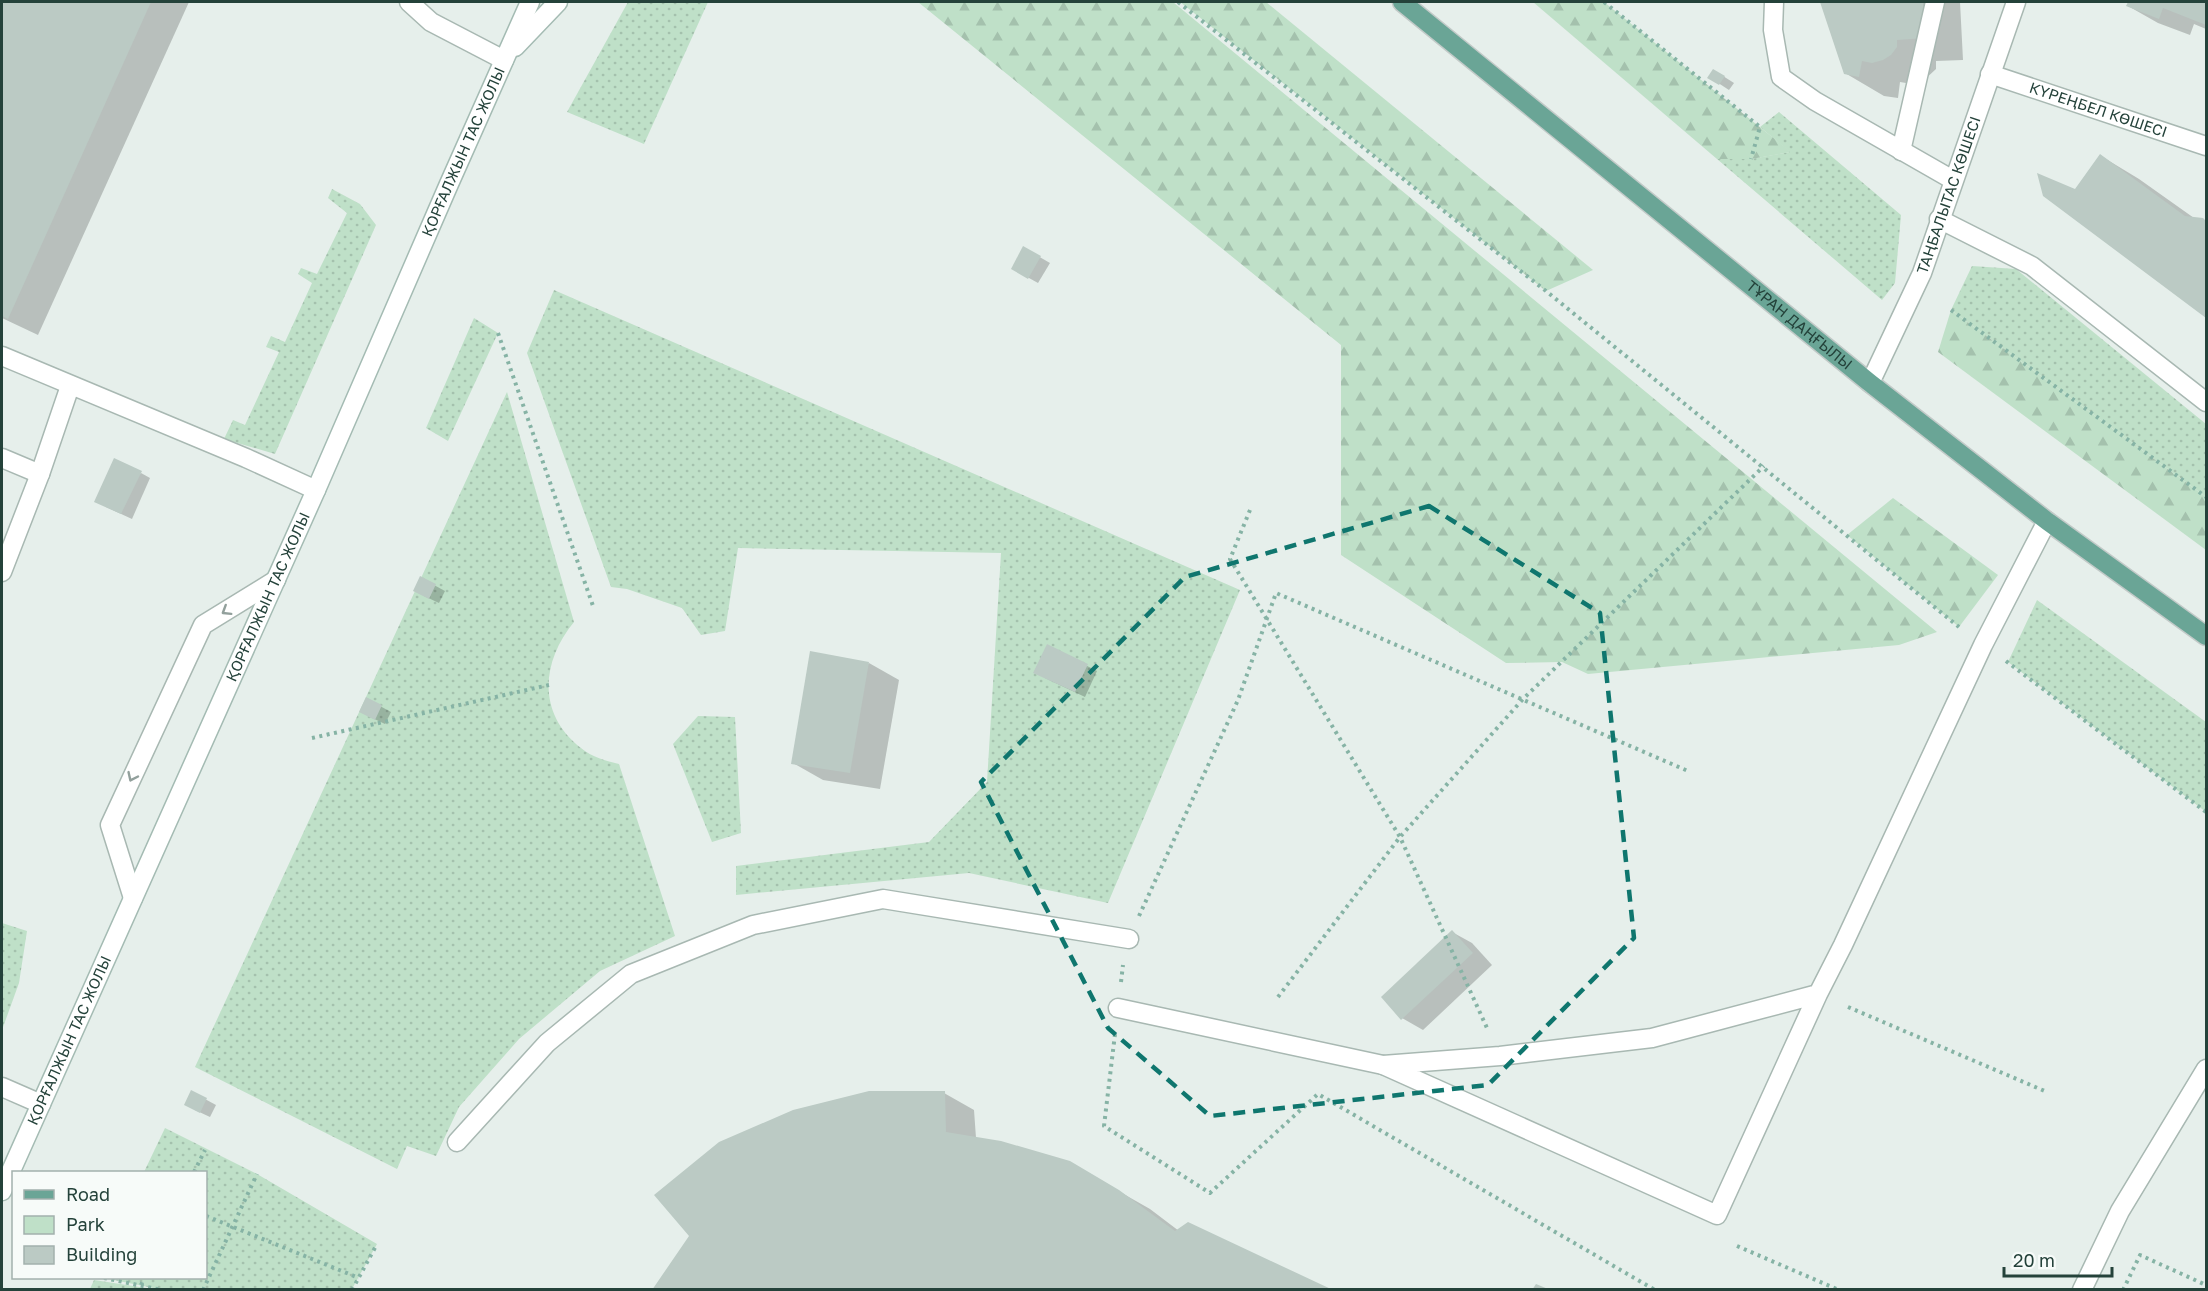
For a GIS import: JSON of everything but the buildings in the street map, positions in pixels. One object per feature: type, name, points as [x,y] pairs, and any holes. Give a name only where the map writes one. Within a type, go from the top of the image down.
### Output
[{"type":"main road","points":[[409,2],[431,22],[504,60],[558,2]]},
{"type":"main road","name":"ҚОРҒАЛЖЫН ТАС ЖОЛЫ","points":[[2,1191],[316,490],[530,2]]},
{"type":"main road","name":"ТҰРАН ДАҢҒЫЛЫ","points":[[1402,2],[1870,383],[2047,521],[2206,636]]},
{"type":"main road","points":[[1774,2],[1773,30],[1781,77],[1815,102],[1953,180]]},
{"type":"main road","points":[[1901,151],[1935,2]]},
{"type":"main road","name":"ТАҢБАЛЫТАС КӨШЕСІ","points":[[1870,383],[1922,273],[2016,2]]},
{"type":"main road","name":"КҮРЕҢБЕЛ КӨШЕСІ","points":[[1990,74],[2206,146]]},
{"type":"main road","points":[[1939,219],[2032,266],[2206,402]]},
{"type":"main road","points":[[2,356],[246,458],[316,490]]},
{"type":"main road","points":[[2,572],[40,474],[70,386]]},
{"type":"main road","points":[[2,458],[40,474]]},
{"type":"main road","points":[[1118,1008],[1383,1065],[1717,1215],[1818,994],[1983,645],[2047,521]]},
{"type":"main road","points":[[133,898],[110,825],[203,625],[276,580]]},
{"type":"main road","points":[[457,1142],[546,1043],[632,974],[753,925],[883,899],[1129,939]]},
{"type":"main road","points":[[1383,1065],[1437,1059],[1500,1056],[1652,1038],[1818,994]]},
{"type":"main road","points":[[2082,1290],[2120,1211],[2206,1069]]},
{"type":"main road","points":[[2,1087],[41,1104]]},
{"type":"path","points":[[1178,2],[1546,291],[1764,466],[1959,627]]},
{"type":"path","points":[[1604,2],[1760,127],[1751,159]]},
{"type":"path","points":[[1951,310],[2206,497]]},
{"type":"path","points":[[498,333],[593,606]]},
{"type":"path","points":[[1278,997],[1400,837],[1523,699],[1764,466]]},
{"type":"path","points":[[1250,510],[1230,559],[1400,837],[1500,1056]]},
{"type":"path","points":[[1655,1290],[1318,1094],[1210,1192],[1104,1126],[1125,946],[1238,700],[1276,593],[1688,771]]},
{"type":"path","points":[[2001,657],[2206,812]]},
{"type":"path","points":[[312,738],[549,685]]},
{"type":"path","points":[[1848,1007],[2047,1092]]},
{"type":"path","points":[[195,1171],[205,1150]]},
{"type":"path","points":[[203,1290],[257,1174]]},
{"type":"path","points":[[207,1216],[359,1278]]},
{"type":"path","points":[[352,1290],[377,1244]]},
{"type":"path","points":[[1737,1246],[1839,1290]]},
{"type":"path","points":[[2123,1290],[2140,1255],[2206,1285]]},
{"type":"path","points":[[109,1279],[162,1290]]},
{"type":"path","points":[[141,1285],[144,1279]]},
{"type":"highlighted area","points":[[1429,506],[1600,613],[1634,938],[1488,1085],[1210,1116],[1108,1028],[981,782],[1185,577]]},
{"type":"green space","points":[[628,2],[708,2],[644,144],[567,112]]},
{"type":"green space","points":[[918,2],[1173,2],[1937,632],[1899,645],[1588,674],[1562,662],[1506,663],[1341,555],[1341,345]]},
{"type":"green space","points":[[1180,2],[1266,2],[1593,270],[1546,291]]},
{"type":"green space","points":[[1533,2],[1604,2],[1791,152],[1751,159],[1717,159]]},
{"type":"green space","points":[[1779,112],[1901,215],[1895,283],[1882,300],[1717,159],[1751,159],[1790,152],[1760,127]]},
{"type":"green space","points":[[332,189],[360,204],[376,225],[275,454],[224,439],[233,420],[245,425],[279,352],[266,347],[271,336],[285,342],[312,283],[298,274],[301,268],[317,274],[347,213],[328,198]]},
{"type":"green space","points":[[1972,266],[2016,269],[2206,424],[2206,497],[1951,310]]},
{"type":"green space","points":[[554,290],[1240,590],[1108,903],[969,873],[736,895],[736,866],[929,842],[987,782],[1001,553],[738,548],[725,631],[701,635],[682,608],[627,589],[611,587],[527,353]]},
{"type":"green space","points":[[1951,310],[2206,497],[2206,550],[1938,352]]},
{"type":"green space","points":[[474,318],[498,333],[448,441],[426,428]]},
{"type":"green space","points":[[507,392],[574,622],[555,654],[550,670],[551,704],[557,720],[581,748],[594,756],[619,764],[675,936],[600,971],[519,1039],[459,1107],[436,1156],[407,1146],[397,1169],[195,1067]]},
{"type":"green space","points":[[1893,498],[1998,575],[1959,627],[1847,535]]},
{"type":"green space","points":[[2037,600],[2206,722],[2206,812],[2008,662]]},
{"type":"green space","points":[[698,716],[735,717],[741,833],[712,842],[673,744]]},
{"type":"green space","points":[[2,923],[27,931],[19,983],[2,1030]]},
{"type":"green space","points":[[165,1128],[257,1174],[377,1244],[352,1289],[163,1290],[109,1279],[207,1279],[207,1171],[144,1171]]},
{"type":"green space","points":[[94,1280],[153,1289],[90,1289]]}]
